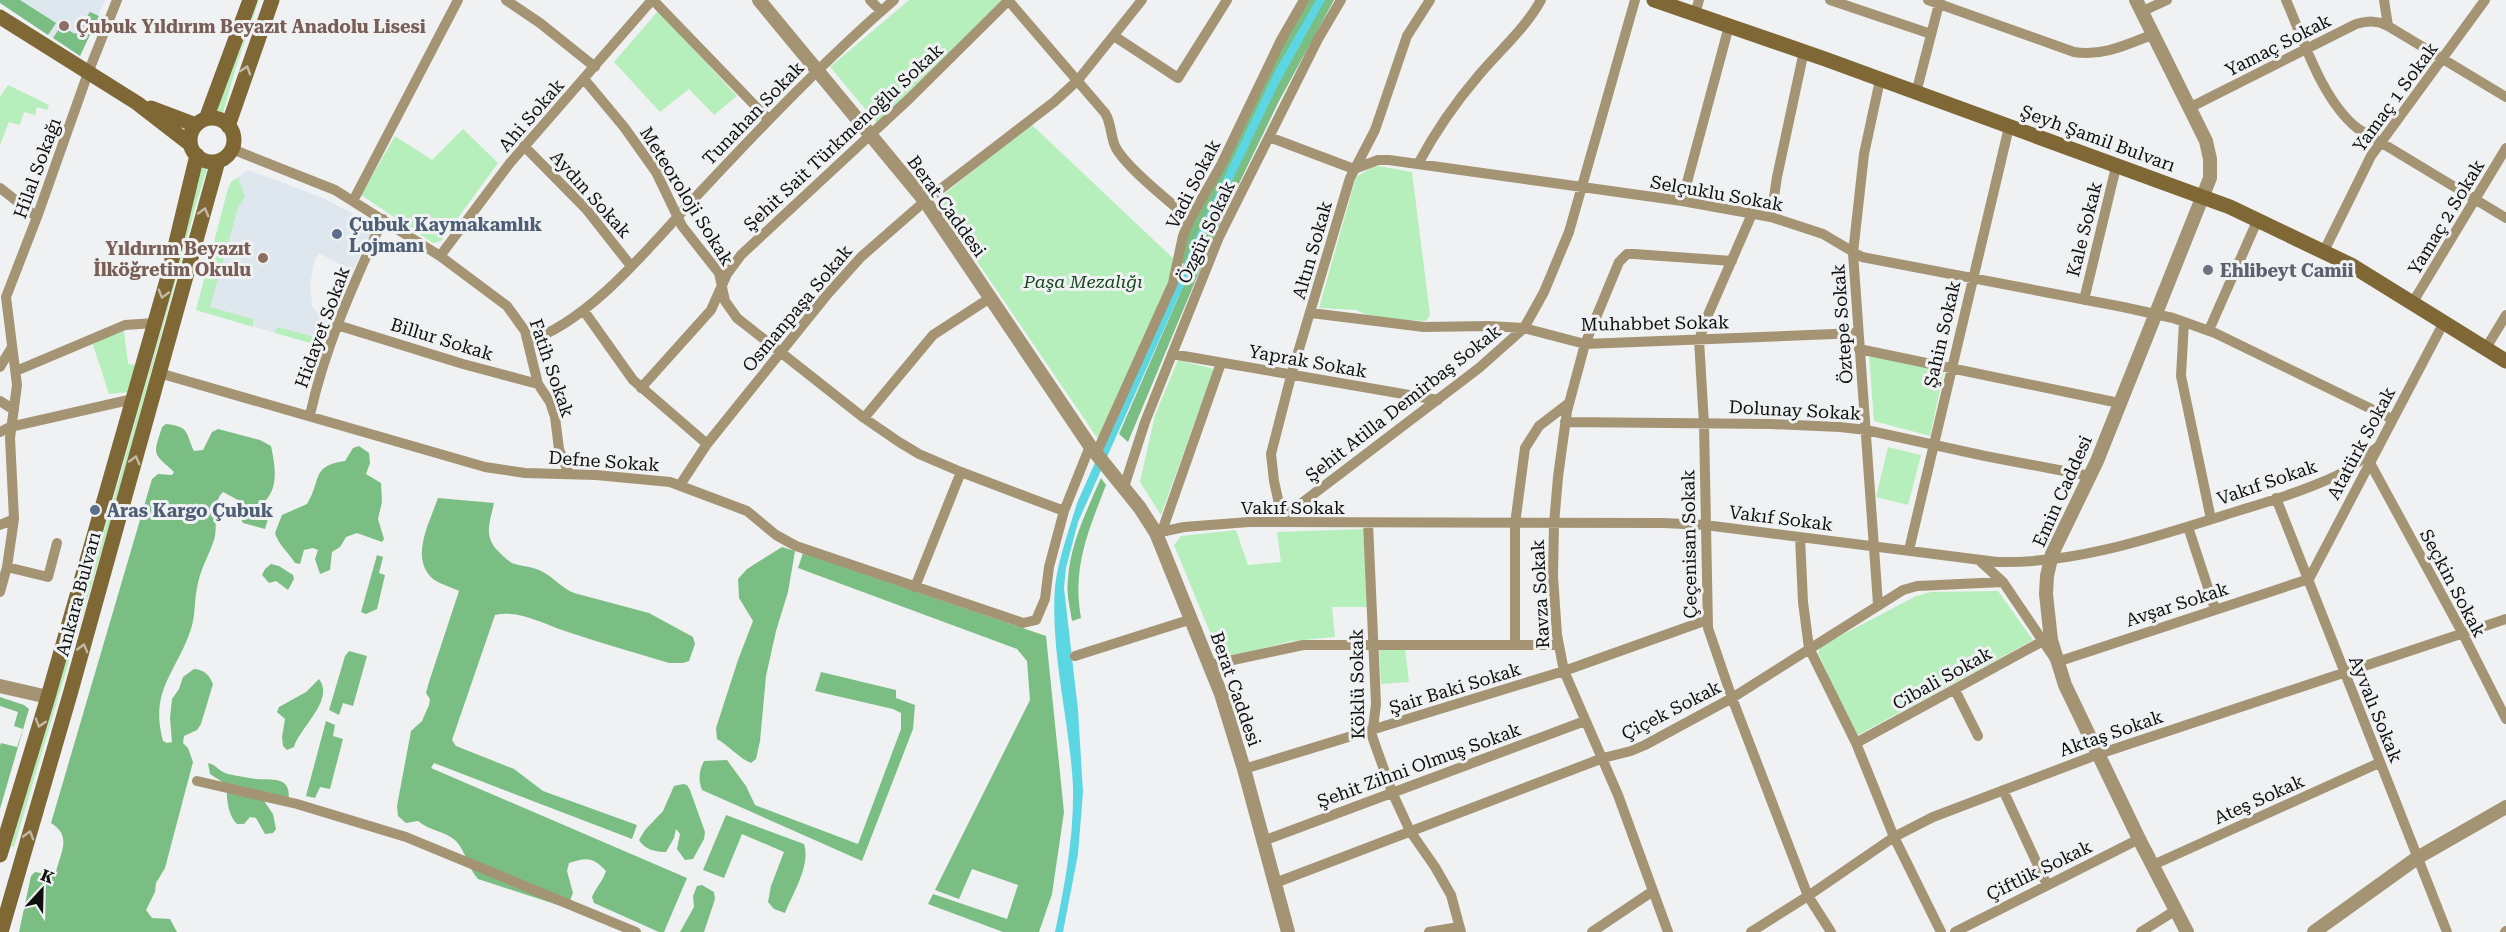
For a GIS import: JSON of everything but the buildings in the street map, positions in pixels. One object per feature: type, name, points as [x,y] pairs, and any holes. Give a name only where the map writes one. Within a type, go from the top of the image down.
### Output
[{"type":"main road","points":[[194,150],[191,134],[201,122],[250,0]]},
{"type":"main road","points":[[228,126],[272,0]]},
{"type":"main road","name":"Şeyh Şamil Bulvarı","points":[[1654,0],[1697,7],[1729,26],[1804,51],[2204,197],[2258,219],[2324,251],[2413,302],[2506,361]]},
{"type":"main road","points":[[0,17],[136,103],[207,161],[218,161],[232,149],[234,137],[228,126],[218,119],[201,122],[136,103]]},
{"type":"main road","name":"Ankara Bulvarı","points":[[0,855],[48,697],[155,323],[183,219],[194,150]]},
{"type":"main road","name":"Ankara Bulvarı","points":[[1,932],[218,161]]},
{"type":"street","name":"Hilal Sokağı","points":[[0,592],[7,567],[14,519],[5,429],[14,410],[16,371],[3,297],[37,217],[88,73],[117,0]]},
{"type":"street","points":[[353,201],[458,0]]},
{"type":"street","points":[[506,0],[595,67]]},
{"type":"street","points":[[652,0],[769,120]]},
{"type":"street","name":"Ahi Sokak","points":[[440,256],[491,186],[524,146],[652,0]]},
{"type":"street","points":[[870,0],[881,11]]},
{"type":"street","name":"Tunahan Sokak","points":[[528,341],[553,331],[584,311],[631,266],[818,70],[894,0]]},
{"type":"street","points":[[1008,0],[1108,118],[1117,150],[1190,219]]},
{"type":"street","name":"Şehit Sait Türkmenoğlu Sokak","points":[[641,388],[711,310],[727,274],[741,255],[934,76],[1008,0]]},
{"type":"street","name":"Osmanpaşa Sokak","points":[[680,485],[707,444],[826,296],[861,257],[925,201],[1054,102],[1078,80],[1142,0]]},
{"type":"street","points":[[1114,36],[1178,78],[1227,0]]},
{"type":"street","name":"Vadi Sokak","points":[[1031,623],[1039,616],[1043,606],[1049,567],[1064,511],[1173,283],[1183,236],[1190,219],[1221,165],[1281,40],[1304,0]]},
{"type":"street","name":"Özgür Sokak","points":[[1124,487],[1145,422],[1219,237],[1318,39],[1341,0]]},
{"type":"street","name":"Altın Sokak","points":[[1282,520],[1271,454],[1291,376],[1354,169],[1375,130],[1407,36],[1430,0]]},
{"type":"street","points":[[1418,164],[1451,110],[1478,76],[1526,24],[1541,0]]},
{"type":"street","name":"Şehit Atilla Demirbaş Sokak","points":[[1282,520],[1506,347],[1524,328],[1540,300],[1563,246],[1635,0]]},
{"type":"street","points":[[1830,0],[1931,34]]},
{"type":"street","points":[[2140,5],[2167,0]]},
{"type":"street","points":[[2286,0],[2308,50],[2341,114],[2357,128],[2506,218]]},
{"type":"street","points":[[2384,0],[2388,26]]},
{"type":"street","name":"Yamaç 1 Sokak","points":[[2324,251],[2367,164],[2381,142],[2485,0]]},
{"type":"street","points":[[1916,93],[1931,34],[1935,1],[2062,50],[2083,54],[2108,50],[2154,34]]},
{"type":"street","name":"Berat Caddesi","points":[[766,3],[925,201],[1093,450],[1159,532],[1210,665],[1244,769],[1288,932]]},
{"type":"street","name":"Emin Caddesi","points":[[2140,5],[2206,141],[2210,159],[2210,178],[2090,476],[2050,560],[2047,576],[2048,619],[2057,662],[2065,685],[2139,839],[2187,932]]},
{"type":"street","name":"Yamaç Sokak","points":[[2190,107],[2356,24],[2377,21],[2506,98]]},
{"type":"street","points":[[1682,201],[1729,26]]},
{"type":"street","points":[[1771,217],[1804,51]]},
{"type":"street","name":"Meteoroloji Sokak","points":[[584,79],[643,152],[656,172],[688,235],[719,273],[721,288],[729,310],[864,418],[919,454],[1064,511]]},
{"type":"street","name":"Öztepe Sokak","points":[[1878,604],[1853,253],[1864,154],[1880,80]]},
{"type":"street","name":"Şahin Sokak","points":[[1909,550],[2009,127]]},
{"type":"street","points":[[1269,137],[1354,169]]},
{"type":"street","name":"Aydın Sokak","points":[[524,146],[586,209],[631,266]]},
{"type":"street","name":"Yamaç 2 Sokak","points":[[2413,302],[2506,148]]},
{"type":"street","name":"Fatih Sokak","points":[[232,149],[320,183],[353,201],[440,256],[507,306],[521,324],[528,341],[538,384],[553,408],[559,449],[569,474]]},
{"type":"street","name":"Selçuklu Sokak","points":[[1354,169],[1378,160],[1418,164],[1682,201],[1771,217],[1823,234],[1853,253],[1894,264],[2155,314],[2209,330],[2392,419]]},
{"type":"street","name":"Kale Sokak","points":[[2084,300],[2116,166]]},
{"type":"street","points":[[0,188],[37,217]]},
{"type":"street","name":"Çeçenisan Sokak","points":[[1752,214],[1707,317],[1700,340],[1708,563],[1707,620],[1732,698],[1808,896],[1831,932]]},
{"type":"street","name":"Hidayet Sokak","points":[[310,415],[319,376],[337,325],[383,219]]},
{"type":"street","points":[[2209,330],[2258,219]]},
{"type":"street","name":"Ravza Sokak","points":[[1668,932],[1603,758],[1564,671],[1558,645],[1553,576],[1554,524],[1569,402],[1585,344],[1613,272],[1626,254],[1732,261]]},
{"type":"street","points":[[864,418],[933,335],[990,298]]},
{"type":"street","points":[[584,311],[627,373],[641,388],[707,444]]},
{"type":"street","name":"Muhabbet Sokak","points":[[1311,313],[1424,327],[1524,328],[1585,344],[1858,333]]},
{"type":"street","points":[[2486,348],[2506,315]]},
{"type":"street","points":[[2184,322],[2181,365],[2183,389],[2211,519]]},
{"type":"street","name":"Atatürk Sokak","points":[[2309,579],[2444,322]]},
{"type":"street","points":[[16,371],[125,325],[155,323]]},
{"type":"street","name":"Billur Sokak","points":[[337,325],[463,364],[538,384]]},
{"type":"street","points":[[0,368],[12,347]]},
{"type":"street","points":[[1860,350],[2119,403]]},
{"type":"street","name":"Yaprak Sokak","points":[[1172,354],[1438,400]]},
{"type":"street","points":[[1159,532],[1221,363]]},
{"type":"street","name":"Defne Sokak","points":[[159,373],[485,467],[525,473],[660,480],[680,485],[747,511],[776,535],[796,546],[1014,620],[1031,623]]},
{"type":"street","points":[[5,429],[133,399]]},
{"type":"street","points":[[0,401],[14,410]]},
{"type":"street","points":[[1515,644],[1515,524],[1523,458],[1528,441],[1539,426],[1569,402]]},
{"type":"street","name":"Dolunay Sokak","points":[[1565,422],[1771,424],[1866,430],[2090,476]]},
{"type":"street","name":"Vakıf Sokak","points":[[1159,532],[1220,524],[1282,520],[1368,523],[1663,523],[1705,525],[1977,560],[2013,562],[2050,560],[2101,551],[2188,527],[2276,498],[2338,474],[2379,446]]},
{"type":"street","name":"Seçkin Sokak","points":[[2370,463],[2462,632],[2506,719]]},
{"type":"street","points":[[915,587],[961,472]]},
{"type":"street","name":"Ayvalı Sokak","points":[[2276,498],[2447,932]]},
{"type":"street","points":[[0,525],[14,519]]},
{"type":"street","name":"Köklü Sokak","points":[[1368,523],[1376,704],[1372,730],[1376,751],[1410,831],[1447,887],[1460,930]]},
{"type":"street","points":[[2188,527],[2215,609]]},
{"type":"street","points":[[1800,537],[1803,602],[1809,648],[1856,743],[1894,837],[1941,932]]},
{"type":"street","points":[[7,567],[48,577],[57,543]]},
{"type":"street","points":[[1977,560],[1991,569],[2003,582],[2057,662]]},
{"type":"street","name":"Avşar Sokak","points":[[2057,662],[2309,579]]},
{"type":"street","name":"Çiçek Sokak","points":[[1275,883],[1603,758],[1645,745],[1732,698],[1903,590],[1917,586],[2003,582]]},
{"type":"street","points":[[1075,656],[1192,619]]},
{"type":"street","name":"Aktaş Sokak","points":[[1751,932],[1894,837],[1923,821],[2099,754],[2506,619]]},
{"type":"street","name":"Şair Baki Sokak","points":[[1244,769],[1564,671],[1707,620]]},
{"type":"street","name":"Cibali Sokak","points":[[1856,743],[2043,641]]},
{"type":"street","points":[[1210,665],[1293,646],[1558,645]]},
{"type":"street","points":[[0,686],[48,697]]},
{"type":"street","points":[[1955,690],[1978,736]]},
{"type":"street","name":"Şehit Zihni Olmuş Sokak","points":[[1263,841],[1586,721]]},
{"type":"street","name":"Ateş Sokak","points":[[2153,866],[2379,763]]},
{"type":"street","points":[[197,781],[297,804],[406,837],[636,932]]},
{"type":"street","points":[[2003,790],[2047,885]]},
{"type":"street","points":[[2314,932],[2417,858],[2506,807]]},
{"type":"street","name":"Çiftlik Sokak","points":[[1955,932],[2139,839]]},
{"type":"street","points":[[1592,932],[1653,891]]},
{"type":"street","points":[[2141,932],[2176,910]]},
{"type":"street","points":[[1430,932],[1460,930]]},
{"type":"shaded area","name":"Çubuk Yıldırım Beyazıt Anadolu Lisesi","points":[[0,0],[105,0],[80,56],[0,3]]},
{"type":"shaded area","name":"Yıldırım Beyazıt İlköğretim Okulu","points":[[248,170],[323,198],[376,226],[352,271],[319,253],[314,262],[310,284],[312,306],[329,325],[321,346],[196,310],[228,189],[231,182]]},
{"type":"green space","points":[[0,0],[20,0],[56,23],[48,35],[0,3]]},
{"type":"green space","points":[[257,0],[259,0],[221,120],[212,117]]},
{"type":"green space","points":[[909,0],[1005,0],[877,123],[830,67]]},
{"type":"green space","points":[[1308,0],[1334,0],[1279,101],[1217,229],[1128,442],[1119,434],[1191,268],[1179,261],[1190,229],[1286,38]]},
{"type":"green space","points":[[658,11],[737,96],[714,115],[689,89],[660,112],[614,62]]},
{"type":"green space","points":[[90,12],[99,16],[80,56],[53,38],[61,26],[75,34]]},
{"type":"green space","points":[[8,85],[49,105],[47,110],[37,107],[35,115],[24,112],[20,125],[9,122],[0,145],[0,97]]},
{"type":"green space","name":"Paşa Mezalığı","points":[[1031,124],[1177,262],[1098,439],[942,210],[943,195]]},
{"type":"green space","points":[[463,129],[498,163],[441,241],[433,243],[361,195],[395,136],[432,160]]},
{"type":"green space","points":[[200,163],[208,165],[117,499],[14,847],[11,846],[167,310],[189,222]]},
{"type":"green space","points":[[1379,166],[1412,172],[1430,315],[1426,321],[1373,318],[1356,310],[1319,308],[1356,177]]},
{"type":"green space","points":[[238,178],[245,197],[238,208],[210,307],[253,319],[253,327],[196,310],[228,189],[231,182]]},
{"type":"green space","points":[[277,327],[323,339],[321,346],[275,333]]},
{"type":"green space","points":[[124,331],[128,364],[137,365],[129,392],[109,394],[92,342]]},
{"type":"green space","points":[[1869,355],[1944,371],[1930,436],[1874,421]]},
{"type":"green space","points":[[1178,360],[1214,369],[1161,515],[1140,482],[1155,415]]},
{"type":"green space","points":[[166,424],[183,429],[194,451],[203,450],[212,432],[218,429],[260,440],[271,446],[275,475],[272,489],[265,501],[268,519],[265,529],[243,523],[237,511],[238,500],[223,492],[219,497],[214,540],[199,577],[191,629],[162,694],[160,723],[163,741],[167,743],[172,742],[170,718],[172,699],[183,677],[194,669],[201,670],[213,684],[201,724],[197,730],[184,736],[183,743],[188,748],[193,762],[165,868],[156,883],[155,892],[146,910],[152,918],[170,919],[177,932],[19,932],[31,876],[35,872],[52,875],[56,872],[63,839],[61,833],[51,823],[152,479],[158,474],[172,475],[174,472],[156,453],[162,427]]},
{"type":"green space","points":[[359,446],[369,453],[370,463],[366,474],[381,483],[382,502],[378,519],[384,539],[382,542],[357,533],[346,537],[340,547],[332,552],[330,570],[320,574],[315,559],[318,550],[313,548],[304,550],[300,564],[295,563],[275,533],[282,515],[307,504],[322,470],[326,466],[345,461],[353,448]]},
{"type":"green space","points":[[1888,447],[1921,455],[1908,505],[1876,497]]},
{"type":"green space","points":[[1101,478],[1106,485],[1088,534],[1080,566],[1081,618],[1072,621],[1068,600],[1069,566],[1080,527]]},
{"type":"green space","points":[[438,498],[494,503],[489,528],[490,540],[510,562],[539,570],[574,593],[649,613],[693,637],[695,644],[689,661],[669,663],[524,616],[495,615],[452,740],[456,746],[514,769],[543,791],[637,825],[632,839],[434,763],[431,768],[687,878],[664,932],[659,932],[594,903],[592,897],[606,871],[593,861],[585,859],[569,863],[567,871],[573,893],[567,908],[478,879],[456,841],[418,821],[406,823],[398,816],[397,806],[411,731],[422,721],[429,705],[430,699],[426,693],[459,591],[433,579],[423,561],[424,540]]},
{"type":"green space","points":[[1363,529],[1368,607],[1332,607],[1335,637],[1292,641],[1221,659],[1174,545],[1181,536],[1236,530],[1248,565],[1281,562],[1277,532]]},
{"type":"green space","points":[[782,547],[795,551],[788,592],[766,676],[760,741],[756,759],[751,763],[717,739],[716,728],[753,621],[739,598],[738,579],[747,569]]},
{"type":"green space","points":[[803,553],[1046,636],[1064,812],[1052,894],[1039,932],[1003,932],[928,904],[933,894],[1007,919],[1018,885],[972,869],[959,899],[935,890],[1030,700],[1027,661],[1017,649],[798,568]]},
{"type":"green space","points":[[377,555],[383,557],[379,573],[385,575],[377,609],[366,614],[361,612]]},
{"type":"green space","points":[[271,564],[293,575],[294,579],[288,590],[276,581],[269,583],[262,575]]},
{"type":"green space","points":[[1998,591],[2033,640],[1858,735],[1854,733],[1818,653],[1821,646],[1916,596],[1931,592]]},
{"type":"green space","points":[[1379,648],[1405,648],[1409,682],[1381,684]]},
{"type":"green space","points":[[349,651],[367,656],[353,706],[343,703],[339,715],[329,710],[345,656]]},
{"type":"green space","points":[[821,672],[896,690],[896,698],[915,705],[913,729],[862,861],[702,790],[701,786],[700,775],[704,761],[727,760],[746,786],[755,805],[858,844],[901,729],[901,713],[893,709],[815,691]]},
{"type":"green space","points":[[319,679],[323,687],[320,704],[294,747],[287,750],[283,746],[282,737],[285,719],[277,712],[279,707],[306,692]]},
{"type":"green space","points":[[0,697],[29,709],[0,809],[0,746],[1,743],[17,747],[23,729],[14,726],[18,712],[0,706]]},
{"type":"green space","points":[[326,721],[335,725],[333,736],[343,739],[330,789],[320,787],[315,798],[306,796]]},
{"type":"green space","points":[[208,763],[228,774],[275,780],[285,784],[289,794],[288,802],[262,798],[273,814],[276,829],[273,833],[265,834],[256,818],[250,817],[244,824],[237,824],[228,806],[227,785],[210,774]]},
{"type":"green space","points":[[687,785],[690,790],[705,832],[704,839],[693,859],[685,860],[677,849],[680,834],[676,829],[666,852],[651,850],[639,840],[663,811],[674,786]]},
{"type":"green space","points":[[726,815],[804,844],[806,852],[803,870],[785,913],[774,909],[768,902],[771,886],[784,852],[742,834],[724,878],[703,870]]},
{"type":"green space","points":[[702,885],[714,892],[715,899],[704,932],[680,932],[694,907],[693,896],[697,886]]},
{"type":"water","points":[[1316,0],[1325,0],[1278,85],[1206,235],[1078,522],[1066,568],[1064,588],[1078,710],[1083,792],[1078,854],[1063,932],[1055,932],[1068,860],[1073,805],[1071,762],[1055,637],[1055,587],[1061,556],[1077,503],[1203,221],[1275,71]]},
{"type":"place","name":"Çubuk Yıldırım Beyazıt Anadolu Lisesi","points":[[64,26]]},
{"type":"place","name":"Çubuk Kaymakamlık Lojmanı","points":[[337,234]]},
{"type":"place","name":"Yıldırım Beyazıt İlköğretim Okulu","points":[[263,258]]},
{"type":"place","name":"Ehlibeyt Camii","points":[[2208,270]]},
{"type":"place","name":"Aras Kargo Çubuk","points":[[95,510]]}]
